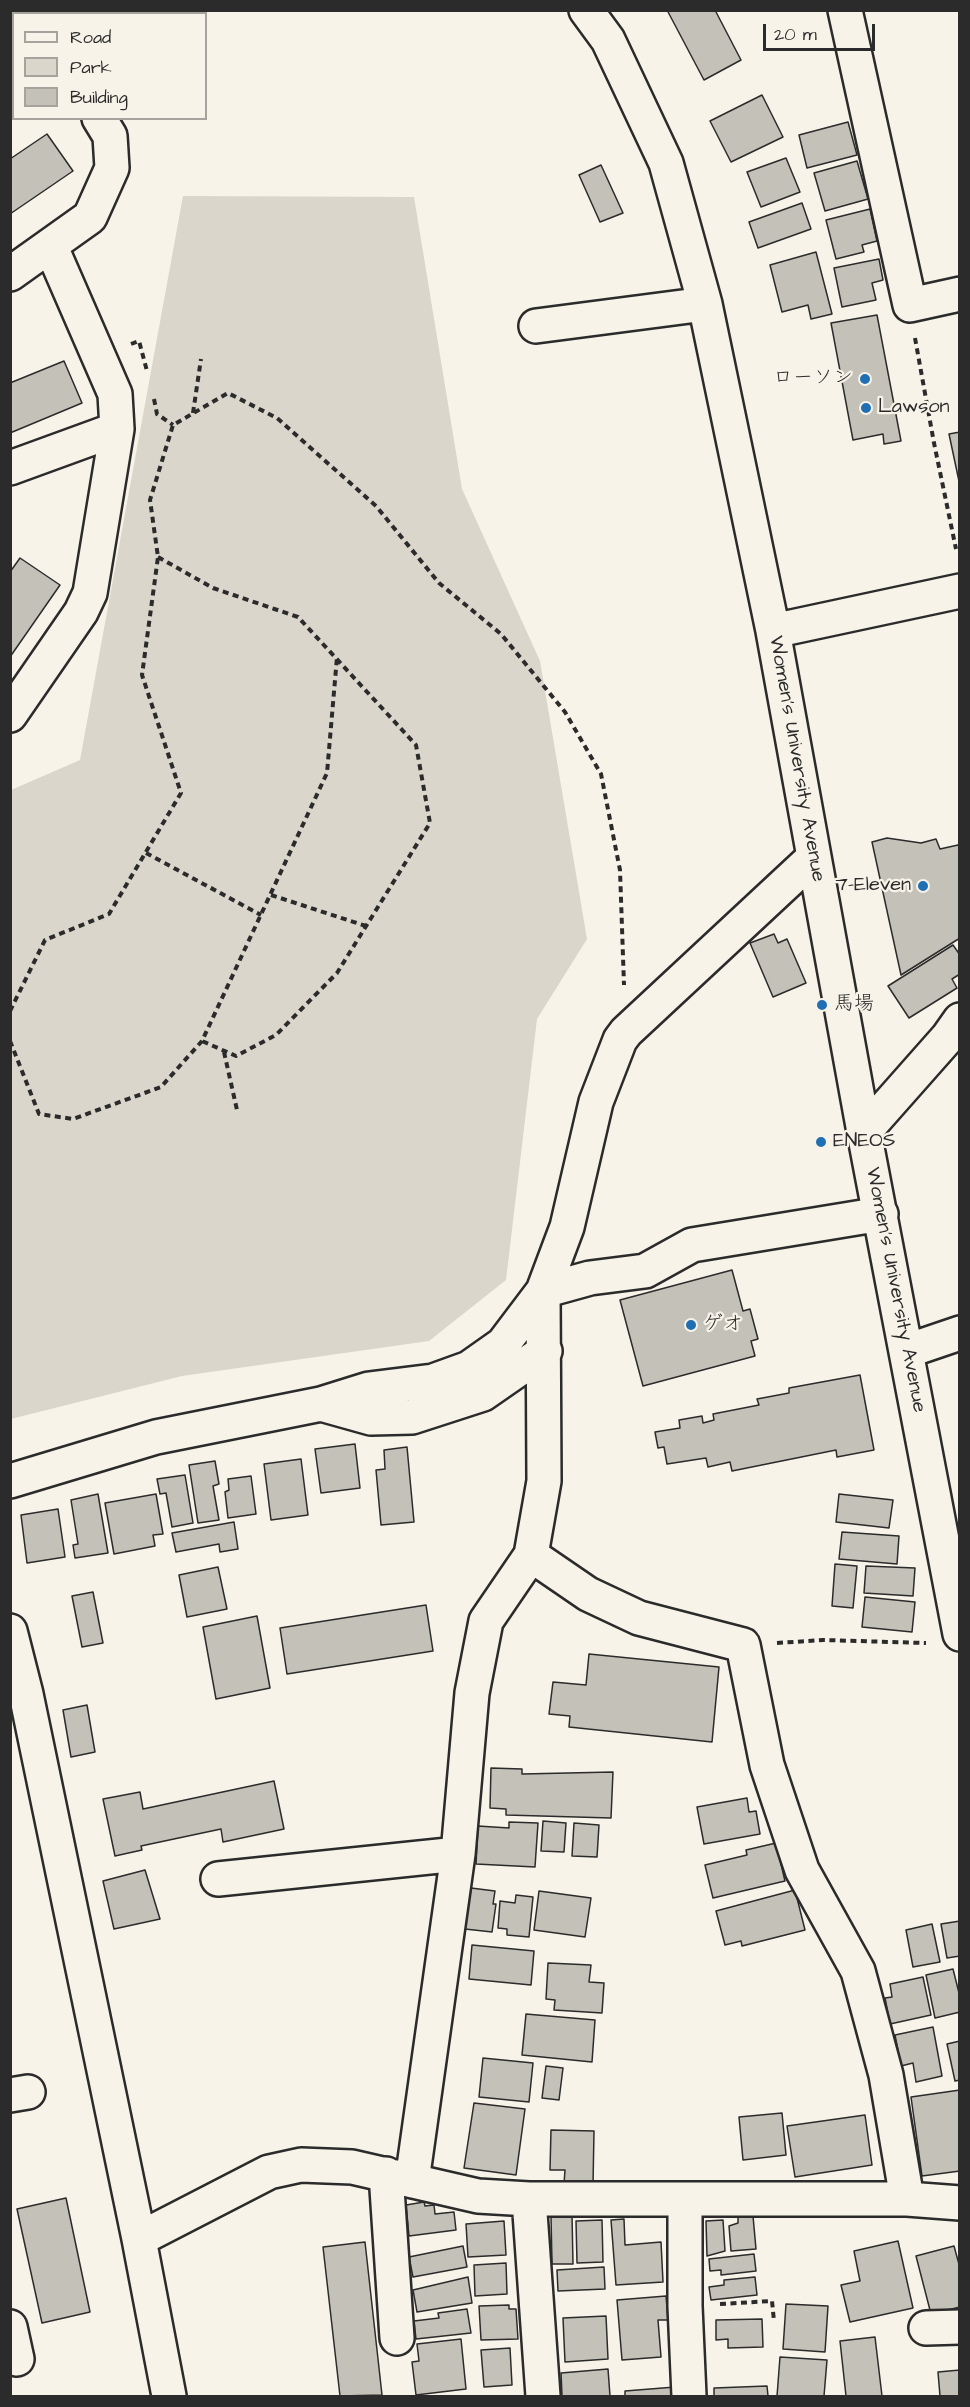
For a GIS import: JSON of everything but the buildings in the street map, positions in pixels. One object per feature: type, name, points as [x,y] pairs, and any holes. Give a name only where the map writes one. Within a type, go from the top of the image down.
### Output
[{"type":"street","name":"Women's University Avenue","points":[[586,10],[609,40],[666,163],[705,304],[773,631],[864,1132],[907,1351],[948,1639]]},
{"type":"street","points":[[845,10],[910,305],[960,294]]},
{"type":"street","points":[[10,274],[51,247],[90,217],[112,168],[110,136],[100,120]]},
{"type":"street","points":[[10,715],[81,612],[90,593],[117,429],[115,394],[51,247]]},
{"type":"street","points":[[536,326],[705,304]]},
{"type":"street","points":[[10,468],[117,429]]},
{"type":"street","points":[[773,631],[960,591]]},
{"type":"street","points":[[10,1481],[156,1437],[321,1404],[369,1389],[433,1381],[469,1368],[503,1344],[543,1291],[567,1227],[597,1102],[620,1040],[814,857]]},
{"type":"street","points":[[864,1132],[948,1037],[960,1020]]},
{"type":"street","points":[[543,1291],[590,1278],[645,1271],[692,1245],[881,1214]]},
{"type":"street","points":[[397,2338],[399,2177],[458,1854],[472,1693],[486,1621],[531,1555],[544,1481],[543,1291]]},
{"type":"street","points":[[907,1351],[960,1333]]},
{"type":"street","points":[[907,1351],[960,1350]]},
{"type":"street","points":[[321,1404],[371,1418],[412,1417],[483,1394],[545,1351]]},
{"type":"street","points":[[531,1555],[588,1594],[639,1618],[743,1645],[767,1766],[802,1870],[858,1971],[886,2075],[907,2199]]},
{"type":"street","points":[[10,1631],[26,1694],[139,2239],[169,2397]]},
{"type":"street","points":[[218,1879],[458,1854]]},
{"type":"street","points":[[139,2239],[269,2172],[301,2165],[352,2167],[478,2196],[529,2199],[907,2199],[960,2203]]},
{"type":"street","points":[[529,2199],[543,2397]]},
{"type":"street","points":[[685,2200],[685,2306],[689,2397]]},
{"type":"street","points":[[10,2327],[17,2359]]},
{"type":"street","points":[[927,2328],[960,2327]]},
{"type":"path","points":[[910,305],[925,397],[956,549]]},
{"type":"path","points":[[193,413],[201,359]]},
{"type":"path","points":[[10,1011],[45,940],[109,914],[181,793],[142,675],[158,557],[150,500],[173,425],[228,393],[277,418],[376,506],[439,583],[501,634],[565,712],[600,774],[620,870],[626,1032]]},
{"type":"path","points":[[158,557],[213,588],[298,617],[416,745],[430,823],[337,973],[276,1035],[236,1056],[202,1041]]},
{"type":"path","points":[[10,1041],[39,1114],[73,1119],[161,1087],[202,1041],[327,773],[337,657]]},
{"type":"path","points":[[145,853],[261,915]]},
{"type":"path","points":[[271,895],[366,926]]},
{"type":"path","points":[[224,1051],[237,1110]]},
{"type":"path","points":[[743,1645],[823,1640],[948,1639]]},
{"type":"path","points":[[685,2306],[772,2301],[774,2321]]},
{"type":"green space","points":[[183,196],[414,197],[462,489],[540,661],[587,939],[537,1019],[506,1280],[429,1341],[182,1376],[11,1419],[11,790],[80,760]]},
{"type":"place","name":"ローソン","points":[[865,379]]},
{"type":"place","name":"Lawson","points":[[866,408]]},
{"type":"place","name":"7-Eleven","points":[[923,886]]},
{"type":"place","name":"馬場","points":[[822,1005]]},
{"type":"place","name":"ENEOS","points":[[821,1142]]},
{"type":"place","name":"ゲオ","points":[[691,1325]]}]
